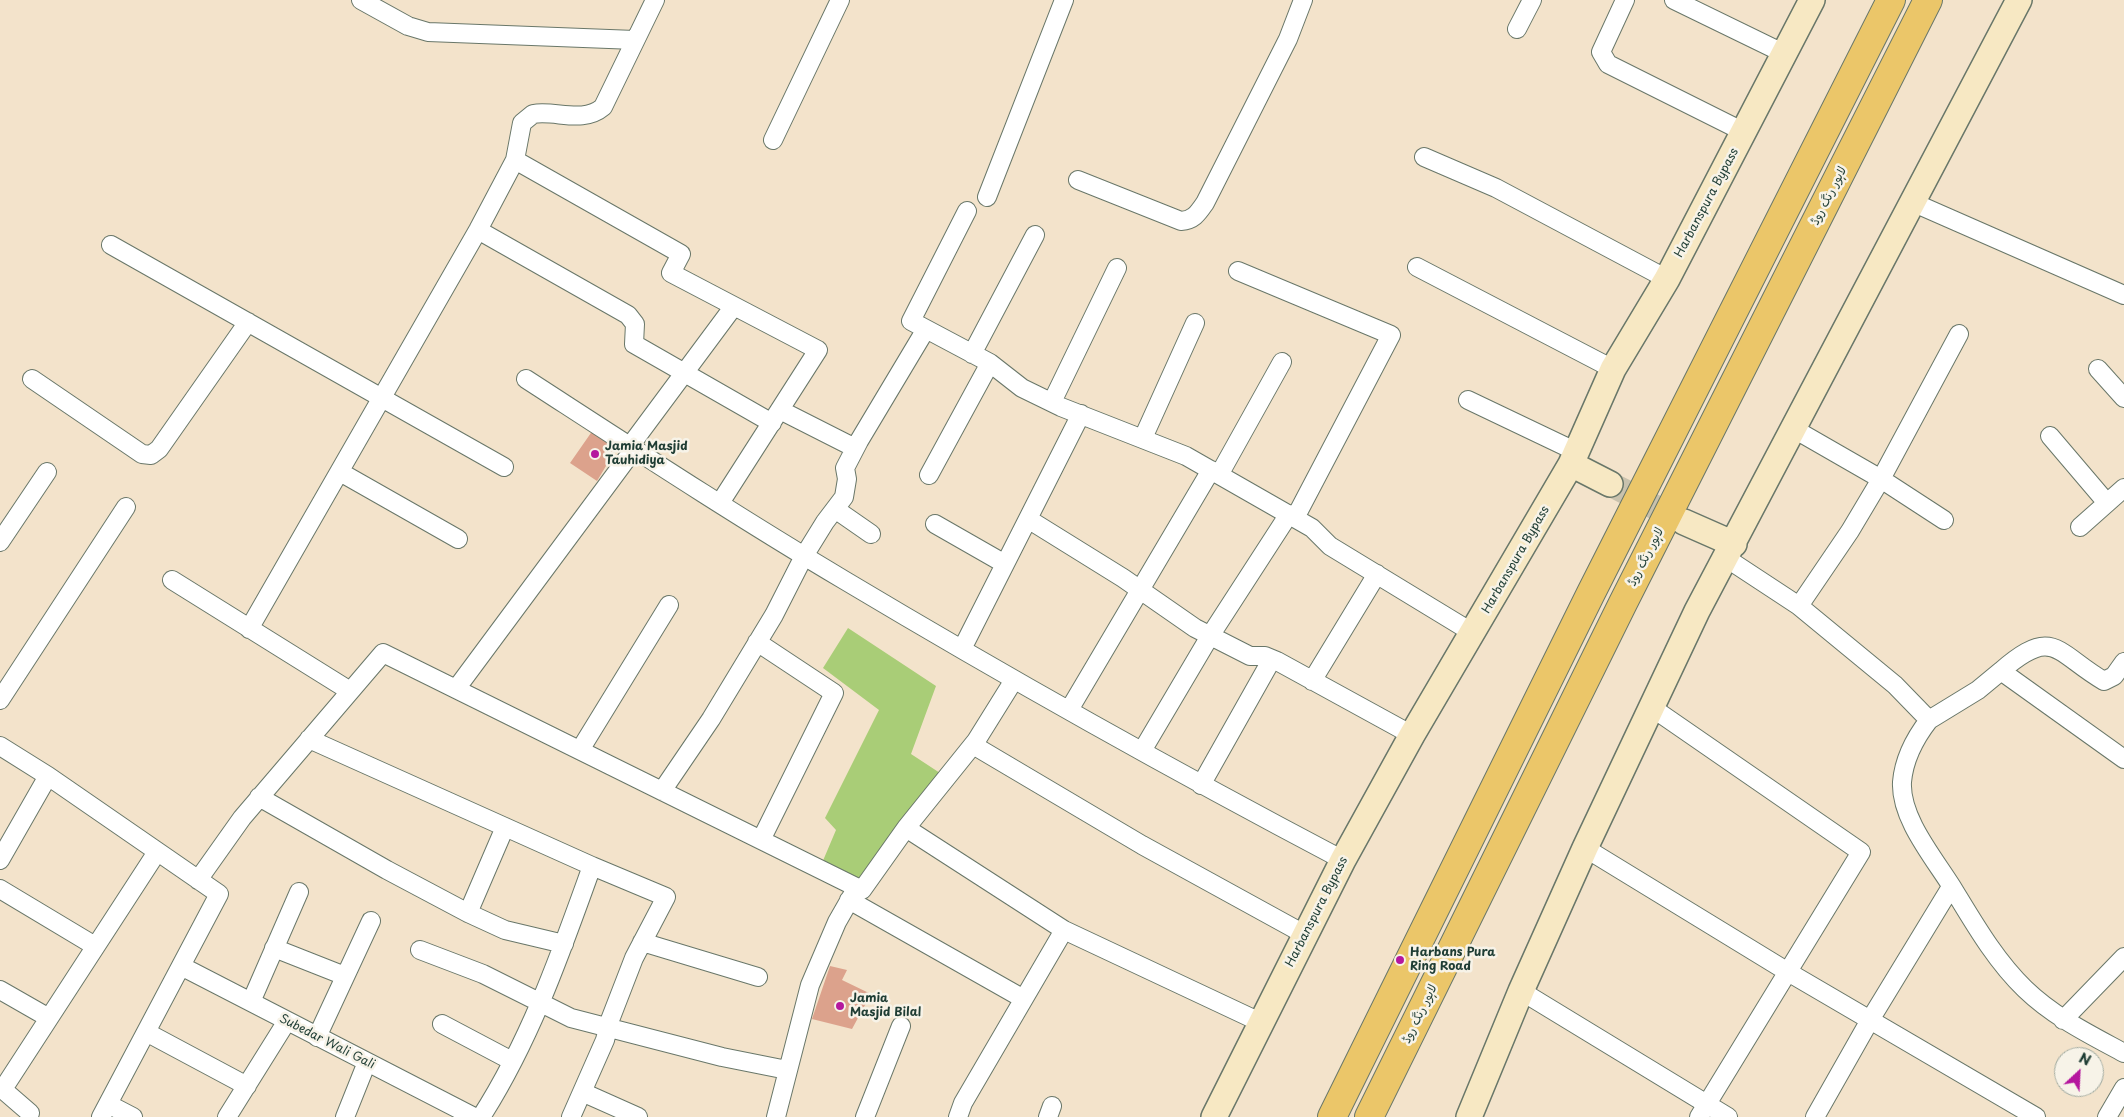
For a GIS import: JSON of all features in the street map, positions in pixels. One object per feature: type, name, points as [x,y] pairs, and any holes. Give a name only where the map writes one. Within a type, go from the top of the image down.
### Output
[{"type":"highway","points":[[1332,1117],[1596,585],[1891,0]]},
{"type":"highway","name":"لاہور رنگ روڈ","points":[[1369,1117],[1623,603],[1928,0]]},
{"type":"highway","points":[[1317,1117],[1409,963]]},
{"type":"highway","points":[[1384,1117],[1438,979]]},
{"type":"street","points":[[361,0],[408,26],[428,32],[635,40]]},
{"type":"street","points":[[249,629],[478,230],[515,160],[522,123],[527,117],[539,113],[579,116],[597,111],[603,107],[655,0]]},
{"type":"street","points":[[774,140],[840,0]]},
{"type":"street","points":[[987,197],[1064,0]]},
{"type":"street","points":[[1078,180],[1181,221],[1190,221],[1205,202],[1288,39],[1303,0]]},
{"type":"street","points":[[1517,29],[1532,0]]},
{"type":"street","points":[[1625,0],[1601,52],[1608,64],[1744,132]]},
{"type":"street","points":[[1674,0],[1785,54]]},
{"type":"street","name":"Harbanspura Bypass","points":[[1214,1117],[1262,1023],[1304,934],[1343,860],[1412,735],[1574,458],[1613,369],[1667,279],[1812,0]]},
{"type":"street","points":[[1469,1117],[1521,991],[1585,848],[1697,611],[2019,0]]},
{"type":"street","points":[[1424,157],[1496,188],[1667,279]]},
{"type":"street","points":[[515,160],[681,254],[670,274],[818,350],[720,503]]},
{"type":"street","points":[[1912,202],[2124,295]]},
{"type":"street","points":[[967,211],[911,321],[990,363],[1022,388],[1186,456],[1312,528],[1330,546],[1473,633]]},
{"type":"street","points":[[478,230],[628,315],[635,324],[634,344],[684,373],[776,417],[856,448]]},
{"type":"street","points":[[972,354],[1035,235]]},
{"type":"street","points":[[111,245],[504,467]]},
{"type":"street","points":[[1417,267],[1613,369]]},
{"type":"street","points":[[1052,402],[1117,268]]},
{"type":"street","points":[[1142,751],[1210,636],[1292,516],[1391,335],[1238,272]]},
{"type":"street","points":[[456,689],[734,306]]},
{"type":"street","points":[[32,379],[142,454],[152,455],[159,449],[248,322]]},
{"type":"street","points":[[1143,438],[1195,323]]},
{"type":"street","points":[[662,791],[712,719],[758,642],[804,556],[844,497],[847,478],[845,468],[926,329]]},
{"type":"street","points":[[1799,606],[1850,531],[1881,479],[1959,334]]},
{"type":"street","points":[[1068,710],[1140,590],[1215,473],[1282,362]]},
{"type":"street","points":[[929,475],[990,363]]},
{"type":"street","points":[[2098,369],[2124,398]]},
{"type":"street","points":[[526,379],[804,556],[1014,680],[1201,785],[1343,860]]},
{"type":"street","points":[[1468,400],[1574,458],[1610,484]]},
{"type":"street","points":[[962,649],[1081,414]]},
{"type":"street","points":[[1794,429],[1881,479],[1944,520]]},
{"type":"street","points":[[2050,436],[2107,503]]},
{"type":"street","points":[[0,542],[47,472]]},
{"type":"street","points":[[340,472],[458,539]]},
{"type":"street","points":[[2080,527],[2124,488]]},
{"type":"street","points":[[0,700],[126,506]]},
{"type":"street","points":[[835,508],[871,534]]},
{"type":"street","points":[[1028,519],[1140,590],[1195,628],[1250,656],[1265,656],[1272,659],[1412,735]]},
{"type":"street","points":[[1684,522],[1730,551],[1799,606],[1894,685],[1929,720]]},
{"type":"street","points":[[935,524],[1005,564]]},
{"type":"street","points":[[1312,681],[1377,574]]},
{"type":"street","points":[[172,580],[350,691]]},
{"type":"street","points":[[580,750],[669,606]]},
{"type":"street","points":[[758,642],[834,693],[761,840]]},
{"type":"street","points":[[2121,674],[2104,681],[2058,650],[2046,646],[2027,651],[1978,690],[1929,720],[1917,735],[1908,755],[1902,782],[1904,804],[1921,840],[1979,932],[2006,968],[2025,989],[2063,1020],[2124,1053]]},
{"type":"street","points":[[198,880],[242,818],[383,653],[761,840],[1022,998]]},
{"type":"street","points":[[1201,785],[1272,659]]},
{"type":"street","points":[[2001,671],[2124,759]]},
{"type":"street","points":[[776,1117],[810,985],[837,922],[853,894],[862,890],[906,828],[973,745],[1014,680]]},
{"type":"street","points":[[1651,707],[1861,852],[1703,1111]]},
{"type":"street","points":[[309,740],[666,897],[634,958],[608,1027],[605,1040],[571,1117]]},
{"type":"street","points":[[973,745],[1142,846],[1304,934]]},
{"type":"street","points":[[0,746],[48,776],[219,894],[105,1110],[133,1117]]},
{"type":"street","points":[[0,860],[48,776]]},
{"type":"street","points":[[260,797],[387,870],[468,913],[505,930],[564,944]]},
{"type":"street","points":[[468,913],[505,827]]},
{"type":"street","points":[[906,828],[1064,930],[1262,1023]]},
{"type":"street","points":[[1585,848],[1788,972],[2036,1117]]},
{"type":"street","points":[[32,1116],[1,1088],[157,852]]},
{"type":"street","points":[[481,1117],[498,1090],[541,1003],[592,866]]},
{"type":"street","points":[[1815,1117],[1870,1020],[1951,887]]},
{"type":"street","points":[[0,889],[95,946]]},
{"type":"street","points":[[251,1002],[299,892]]},
{"type":"street","points":[[317,1037],[371,921]]},
{"type":"street","points":[[958,1117],[963,1103],[1022,998],[1064,930]]},
{"type":"street","points":[[642,942],[758,977]]},
{"type":"street","points":[[274,948],[345,976]]},
{"type":"street","points":[[420,950],[483,974],[571,1018],[722,1057],[787,1070]]},
{"type":"street","points":[[2063,1020],[2124,957]]},
{"type":"street","name":"Subedar Wali Gali","points":[[181,966],[474,1117]]},
{"type":"street","points":[[0,990],[49,1018]]},
{"type":"street","points":[[1521,991],[1703,1111],[1728,1117]]},
{"type":"street","points":[[227,1117],[287,1021]]},
{"type":"street","points":[[442,1024],[512,1061]]},
{"type":"street","points":[[865,1117],[901,1026]]},
{"type":"street","points":[[146,1032],[247,1086]]},
{"type":"street","points":[[345,1117],[367,1062]]},
{"type":"street","points":[[2107,1117],[2124,1088]]},
{"type":"street","points":[[582,1092],[638,1117]]},
{"type":"green space","points":[[848,628],[936,686],[911,754],[940,773],[858,879],[822,863],[836,830],[825,818],[879,710],[823,668]]},
{"type":"building","name":"Jamia Masjid Tauhidiya","points":[[593,430],[618,446],[597,481],[570,463]]},
{"type":"building","name":"Jamia Masjid Bilal","points":[[830,966],[847,970],[842,980],[871,994],[852,1029],[812,1019]]},
{"type":"tunnel","points":[[1610,484],[1684,522]]},
{"type":"place","name":"Jamia Masjid Tauhidiya","points":[[595,454]]},
{"type":"place","name":"Harbans Pura Ring Road","points":[[1400,960]]},
{"type":"place","name":"Jamia Masjid Bilal","points":[[840,1006]]}]
